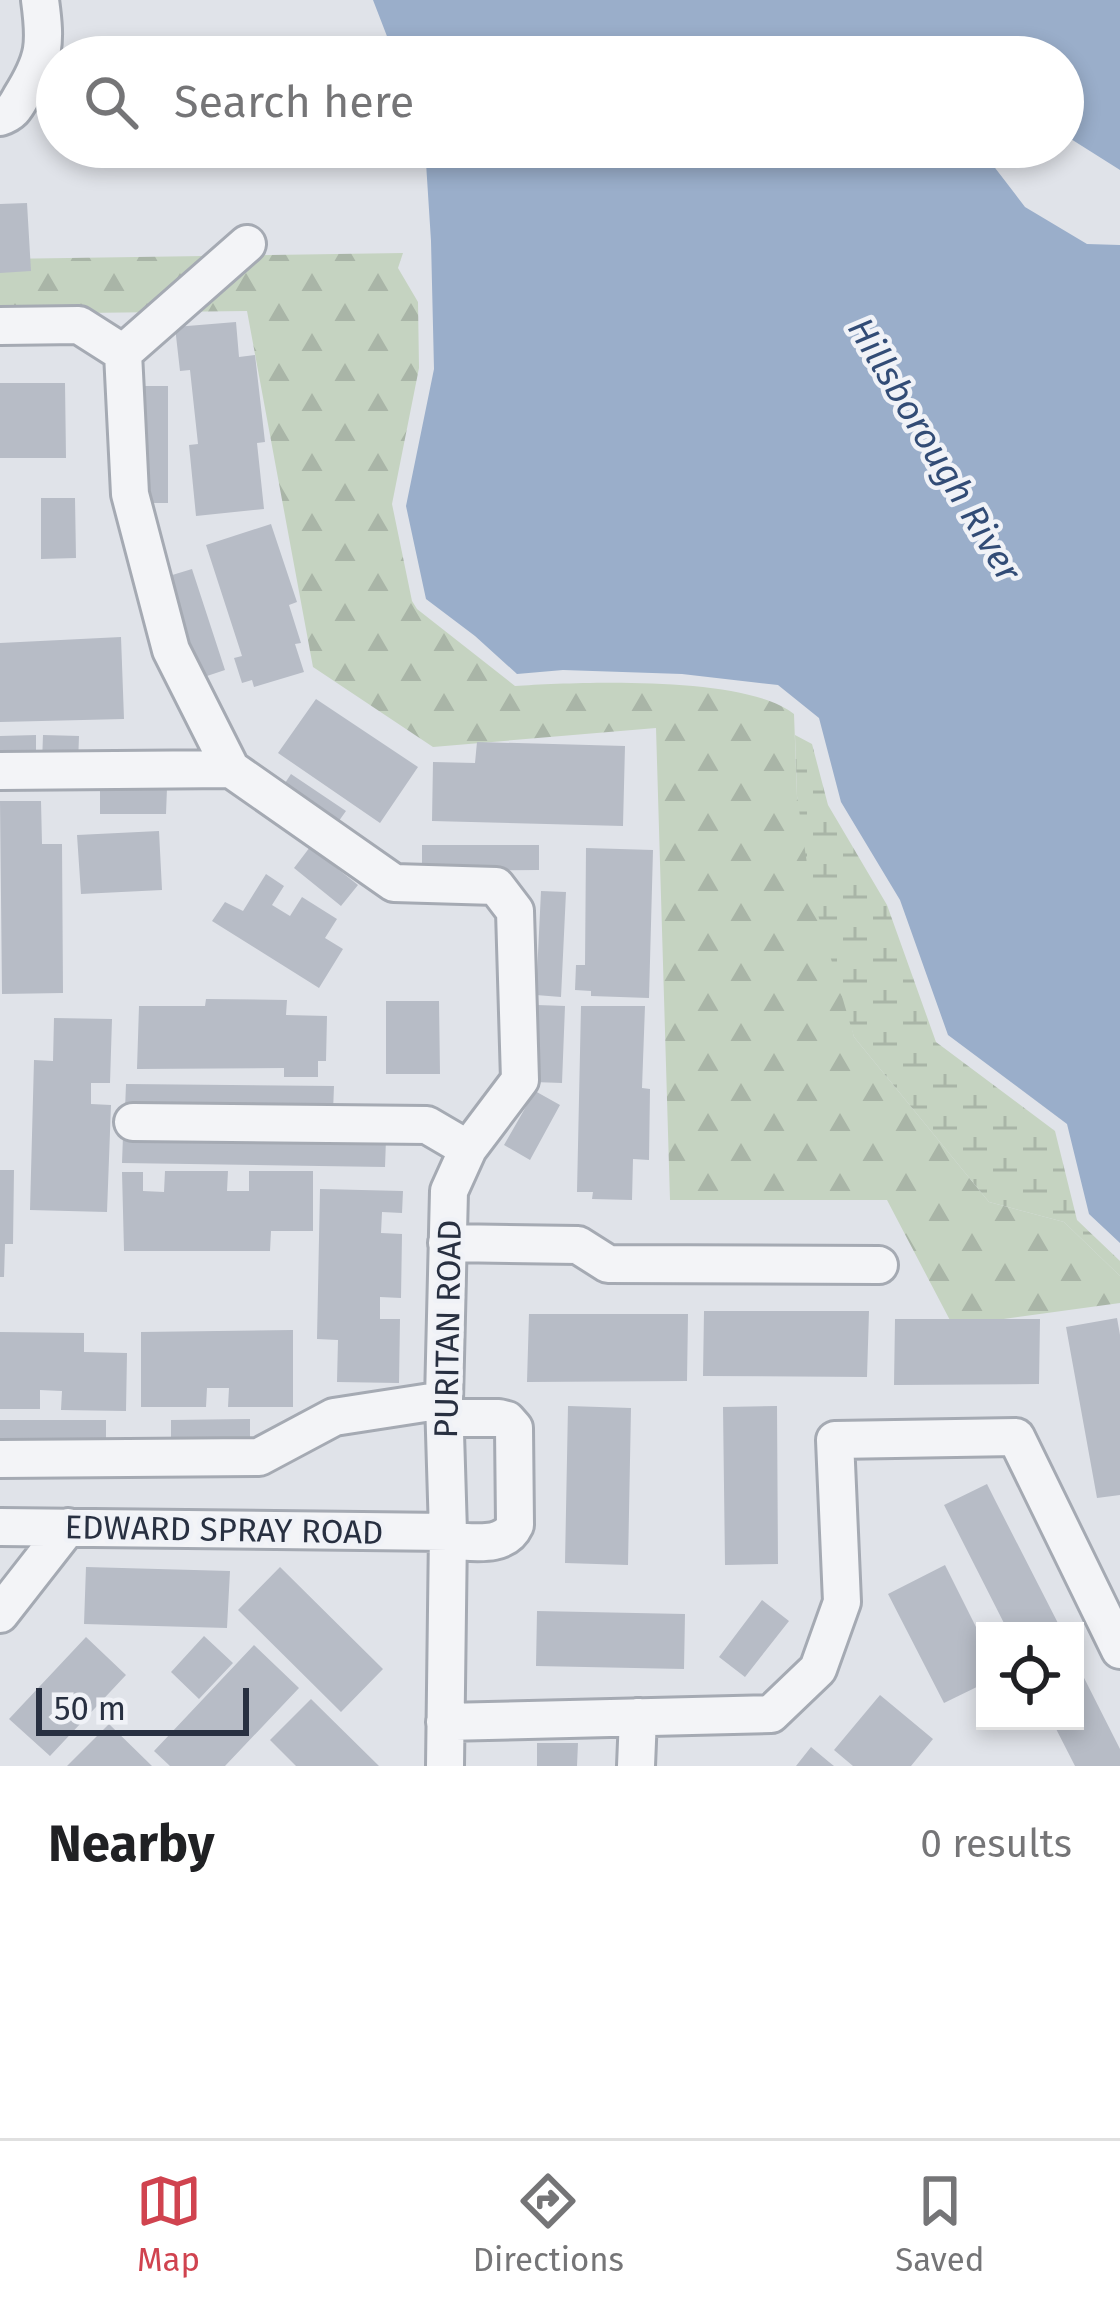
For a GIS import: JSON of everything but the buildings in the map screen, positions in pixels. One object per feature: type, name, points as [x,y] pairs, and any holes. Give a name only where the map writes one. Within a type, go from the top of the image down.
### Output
[{"type":"street","points":[[40,0],[43,36]]},
{"type":"street","points":[[0,117],[11,113],[36,75]]},
{"type":"street","points":[[0,326],[79,326],[122,353],[247,244]]},
{"type":"street","name":"PURITAN ROAD","points":[[122,353],[130,494],[171,650],[232,769],[394,883],[496,886],[515,911],[520,1080],[468,1149],[449,1191],[444,1409],[446,1766]]},
{"type":"street","points":[[0,771],[232,769]]},
{"type":"street","points":[[133,1122],[428,1125],[468,1149]]},
{"type":"street","points":[[447,1243],[578,1245],[608,1264],[879,1265]]},
{"type":"street","points":[[0,1459],[259,1457],[334,1417],[444,1409]]},
{"type":"street","name":"EDWARD SPRAY ROAD","points":[[0,1527],[503,1540],[515,1525],[514,1428],[507,1420],[444,1409]]},
{"type":"street","points":[[446,1722],[771,1714],[818,1669],[842,1602],[836,1440],[1016,1436],[1120,1650]]},
{"type":"street","points":[[0,1614],[68,1527]]},
{"type":"street","points":[[637,1766],[638,1717]]},
{"type":"green space","points":[[403,253],[398,268],[418,302],[419,368],[392,504],[417,609],[515,686],[701,687],[771,701],[794,714],[797,796],[854,1037],[989,1202],[1064,1222],[1120,1276],[1120,1303],[953,1326],[887,1200],[670,1200],[656,728],[433,747],[313,667],[247,311],[0,314],[0,259]]},
{"type":"green space","points":[[795,735],[812,744],[828,805],[887,905],[936,1042],[1055,1131],[1077,1220],[1120,1261],[1120,1276],[1064,1222],[989,1202],[854,1037],[811,891],[797,796]]},
{"type":"water","points":[[373,0],[1120,0],[1120,170],[1084,147],[1084,36],[387,36]]},
{"type":"water","name":"Hillsborough River","points":[[426,168],[995,168],[1025,207],[1087,244],[1120,245],[1120,1243],[1089,1214],[1067,1124],[948,1035],[900,900],[841,802],[819,718],[778,685],[682,674],[563,670],[517,674],[426,599],[406,506],[434,369]]}]
